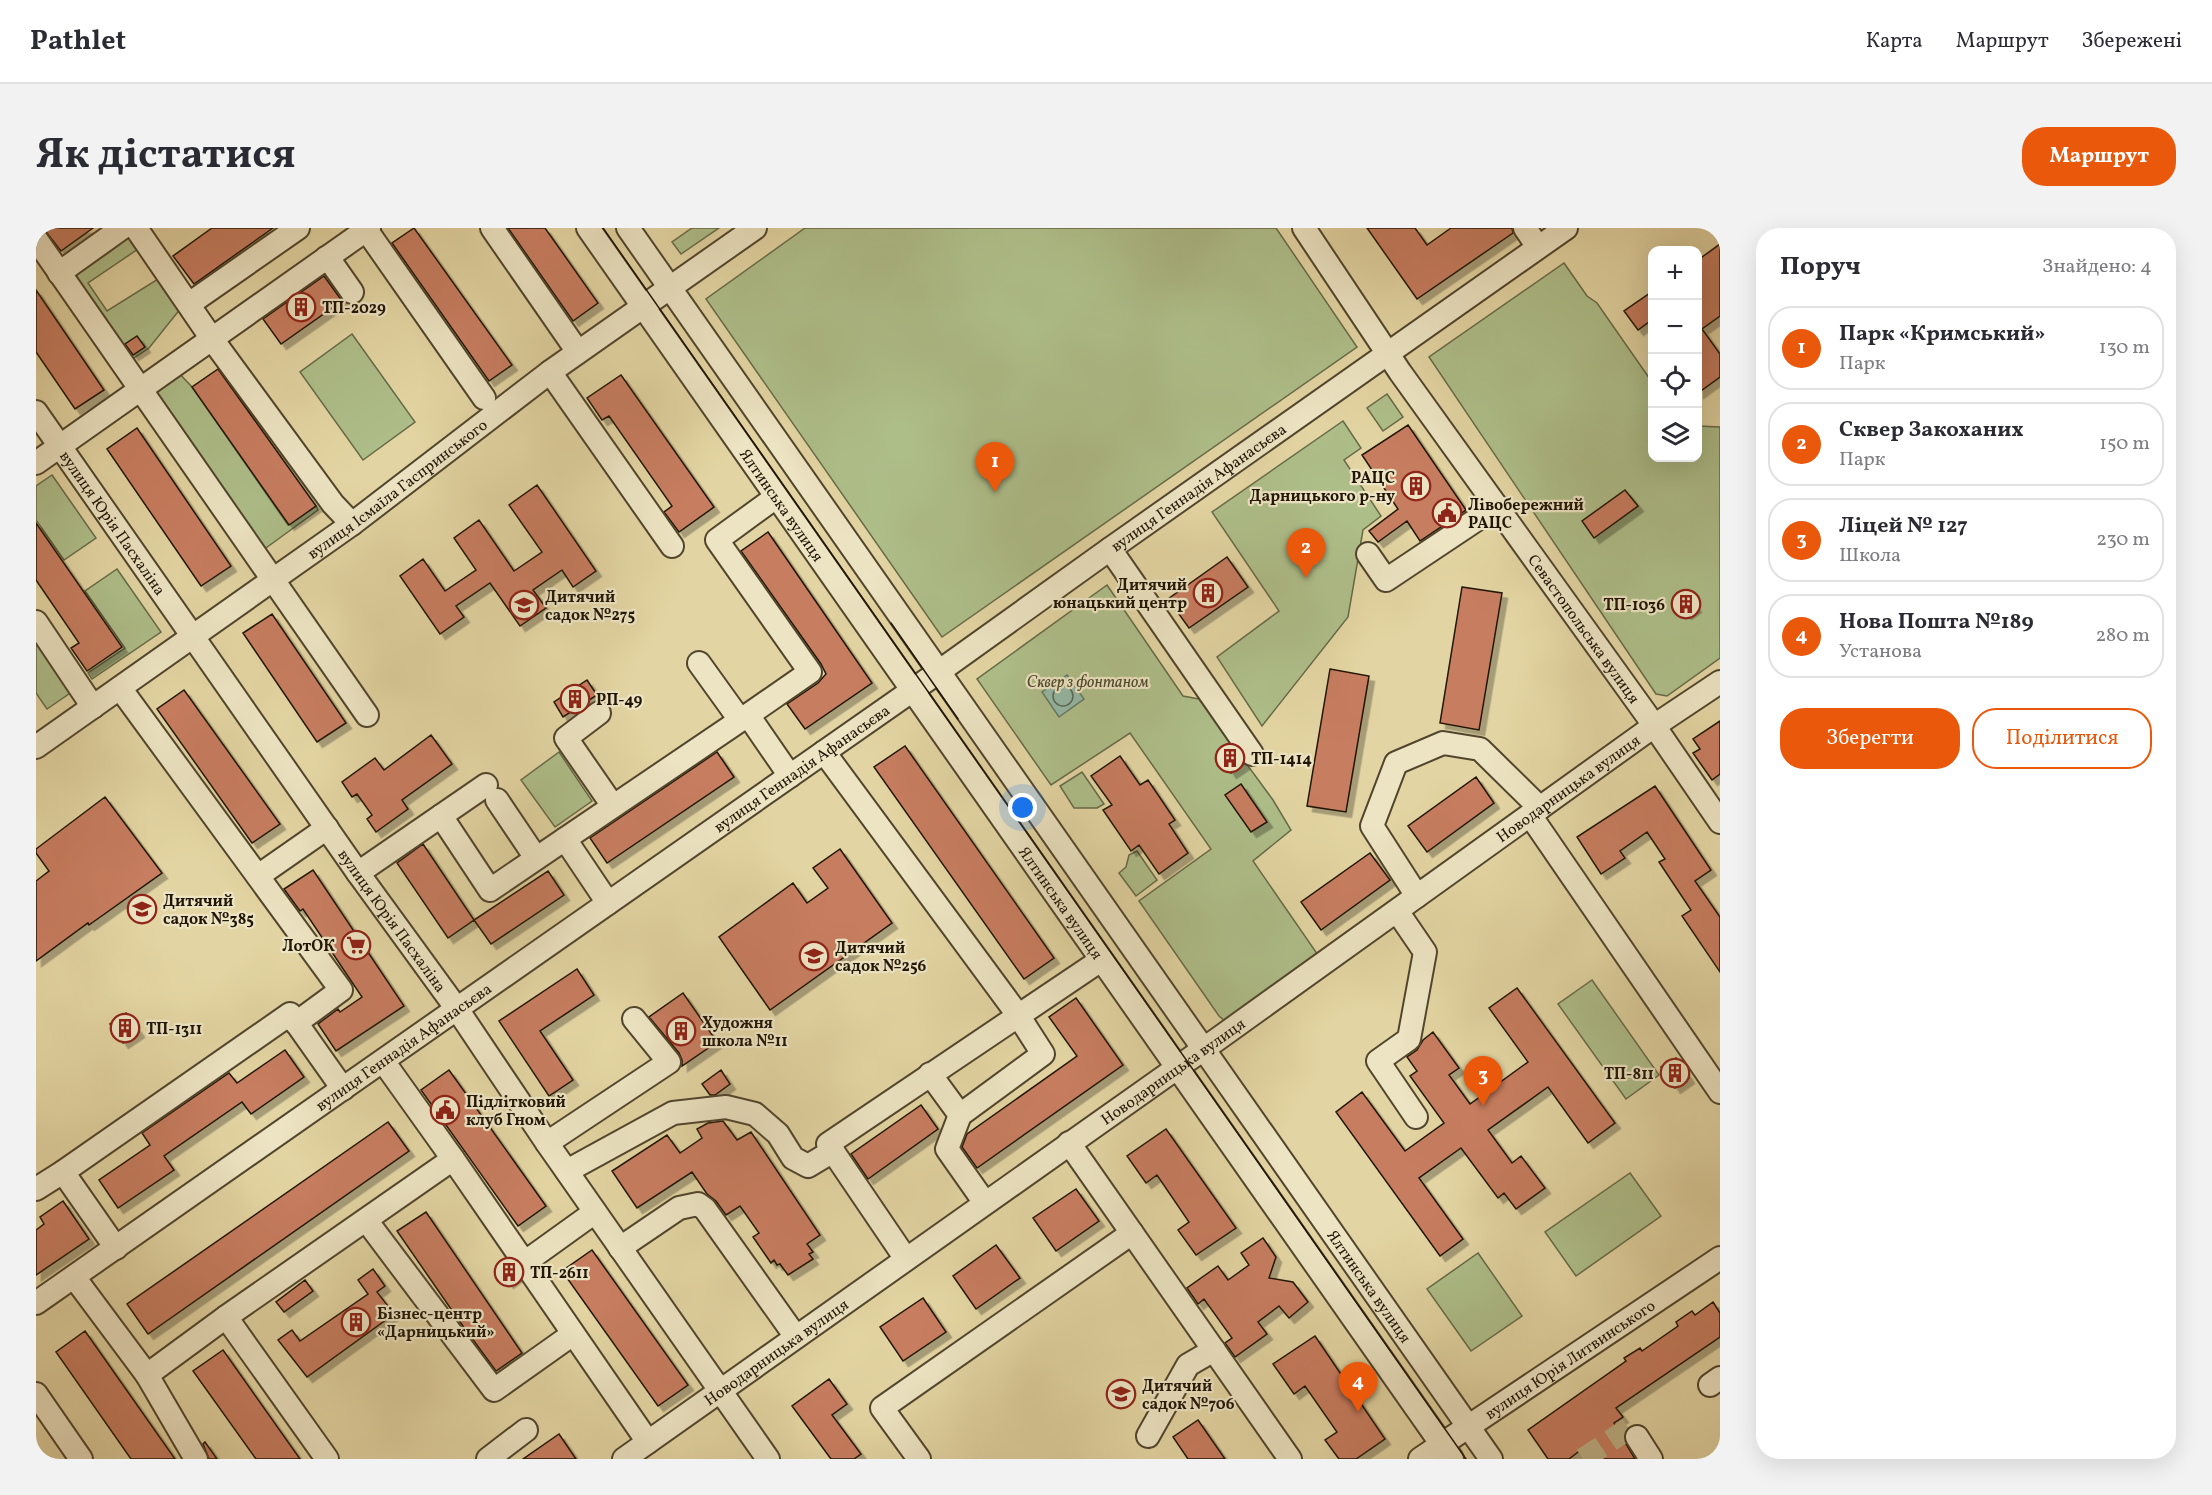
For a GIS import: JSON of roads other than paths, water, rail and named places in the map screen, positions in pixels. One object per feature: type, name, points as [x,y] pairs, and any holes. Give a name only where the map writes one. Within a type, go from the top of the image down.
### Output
[{"type":"street","points":[[59,273],[122,228]]},
{"type":"street","points":[[135,228],[212,339],[333,504],[352,524]]},
{"type":"street","points":[[189,304],[298,228]]},
{"type":"street","points":[[492,228],[578,352]]},
{"type":"street","name":"Ялтинська вулиця","points":[[588,228],[1447,1452]]},
{"type":"street","name":"Ялтинська вулиця","points":[[628,228],[1491,1459]]},
{"type":"street","name":"вулиця Ісмаїла Гаспринського","points":[[36,747],[352,524],[550,372],[755,228]]},
{"type":"street","name":"Севастопольська вулиця","points":[[1304,228],[1388,353],[1720,822]]},
{"type":"street","points":[[1525,228],[1538,247]]},
{"type":"street","name":"вулиця Геннадія Афанасьєва","points":[[36,1303],[912,691],[1566,228]]},
{"type":"street","points":[[36,463],[367,229],[484,398]]},
{"type":"street","points":[[36,239],[367,715]]},
{"type":"street","points":[[326,258],[352,292]]},
{"type":"street","points":[[550,372],[672,546]]},
{"type":"street","name":"вулиця Юрія Пасхаліна","points":[[36,412],[358,873],[457,1009],[547,1143],[768,1459]]},
{"type":"street","points":[[441,816],[490,890],[810,672],[717,540],[776,497]]},
{"type":"street","points":[[1368,554],[1386,580],[1497,506]]},
{"type":"street","points":[[1110,549],[1252,754]]},
{"type":"street","points":[[36,622],[93,707]]},
{"type":"street","points":[[699,663],[790,776]]},
{"type":"street","name":"Новодарницька вулиця","points":[[624,1459],[1654,726],[1720,682]]},
{"type":"street","points":[[120,688],[341,990],[296,1023]]},
{"type":"street","points":[[599,713],[566,738],[613,806]]},
{"type":"street","points":[[1417,896],[1372,826],[1396,763],[1443,743],[1480,749],[1535,811],[1720,1092]]},
{"type":"street","points":[[824,752],[1018,1015],[1043,1054],[960,1115],[947,1149],[985,1203]]},
{"type":"street","points":[[358,873],[441,816],[492,793],[536,858]]},
{"type":"street","points":[[258,876],[327,828]]},
{"type":"street","points":[[565,838],[608,903]]},
{"type":"street","points":[[1397,911],[1425,952],[1409,1039],[1378,1061],[1416,1117]]},
{"type":"street","points":[[906,1259],[828,1144],[1101,960]]},
{"type":"street","points":[[36,1189],[290,1014],[343,1089]]},
{"type":"street","points":[[547,1143],[669,1062],[634,1019]]},
{"type":"street","points":[[383,1061],[648,1442]]},
{"type":"street","points":[[930,1074],[960,1115]]},
{"type":"street","points":[[567,1171],[673,1113],[711,1107],[726,1107],[755,1114],[778,1134],[793,1158],[808,1166],[833,1151]]},
{"type":"street","points":[[1069,1143],[1290,1459]]},
{"type":"street","points":[[147,1375],[226,1317],[453,1159]]},
{"type":"street","points":[[63,1172],[116,1248]]},
{"type":"street","points":[[620,1248],[679,1208],[698,1204],[705,1209],[796,1337]]},
{"type":"street","points":[[524,1263],[595,1212]]},
{"type":"street","points":[[366,1220],[494,1390],[573,1334]]},
{"type":"street","points":[[919,1459],[882,1408],[1132,1233]]},
{"type":"street","name":"вулиця Юрія Литвинського","points":[[1420,1459],[1447,1452],[1467,1427],[1719,1261]]},
{"type":"street","points":[[74,1277],[147,1375],[196,1459]]},
{"type":"street","points":[[226,1317],[327,1459]]},
{"type":"street","points":[[1148,1436],[1188,1365],[1214,1350]]},
{"type":"street","points":[[36,1394],[81,1459]]},
{"type":"street","points":[[488,1459],[526,1430]]},
{"type":"street","points":[[1637,1437],[1651,1459]]},
{"type":"water","points":[[1067,675],[1084,699],[1059,717],[1042,692]]},
{"type":"tunnel","points":[[1583,1459],[1631,1427],[1637,1437]]},
{"type":"tram line","points":[[603,228],[1466,1459]]},
{"type":"tram line","points":[[891,623],[958,719]]},
{"type":"place","name":"ТП-2029","points":[[301,307]]},
{"type":"place","name":"РАЦС Дарницького р-ну","points":[[1416,486]]},
{"type":"place","name":"Парк «Кримський»","points":[[995,492]]},
{"type":"place","name":"Лівобережний РАЦС","points":[[1447,513]]},
{"type":"place","name":"Сквер Закоханих","points":[[1306,578]]},
{"type":"place","name":"Дитячий юнацький центр","points":[[1208,593]]},
{"type":"place","name":"ТП-1036","points":[[1686,604]]},
{"type":"place","name":"Дитячий садок №275","points":[[524,605]]},
{"type":"place","name":"РП-49","points":[[575,699]]},
{"type":"place","name":"ТП-1414","points":[[1230,758]]},
{"type":"place","name":"Дитячий садок №385","points":[[142,909]]},
{"type":"place","name":"ЛотОК","points":[[356,945]]},
{"type":"place","name":"Дитячий садок №256","points":[[814,956]]},
{"type":"place","name":"ТП-1311","points":[[125,1028]]},
{"type":"place","name":"Художня школа №11","points":[[681,1031]]},
{"type":"place","name":"ТП-811","points":[[1675,1073]]},
{"type":"place","name":"Ліцей № 127","points":[[1483,1106]]},
{"type":"place","name":"Підлітковий клуб Гном","points":[[445,1110]]},
{"type":"place","name":"ТП-2611","points":[[509,1272]]},
{"type":"place","name":"Бізнес-центр «Дарницький»","points":[[356,1322]]},
{"type":"place","name":"Дитячий садок №706","points":[[1121,1394]]},
{"type":"place","name":"Нова Пошта №189","points":[[1358,1412]]},
{"type":"park label","name":"Сквер з фонтаном","points":[[1088,681]]}]
